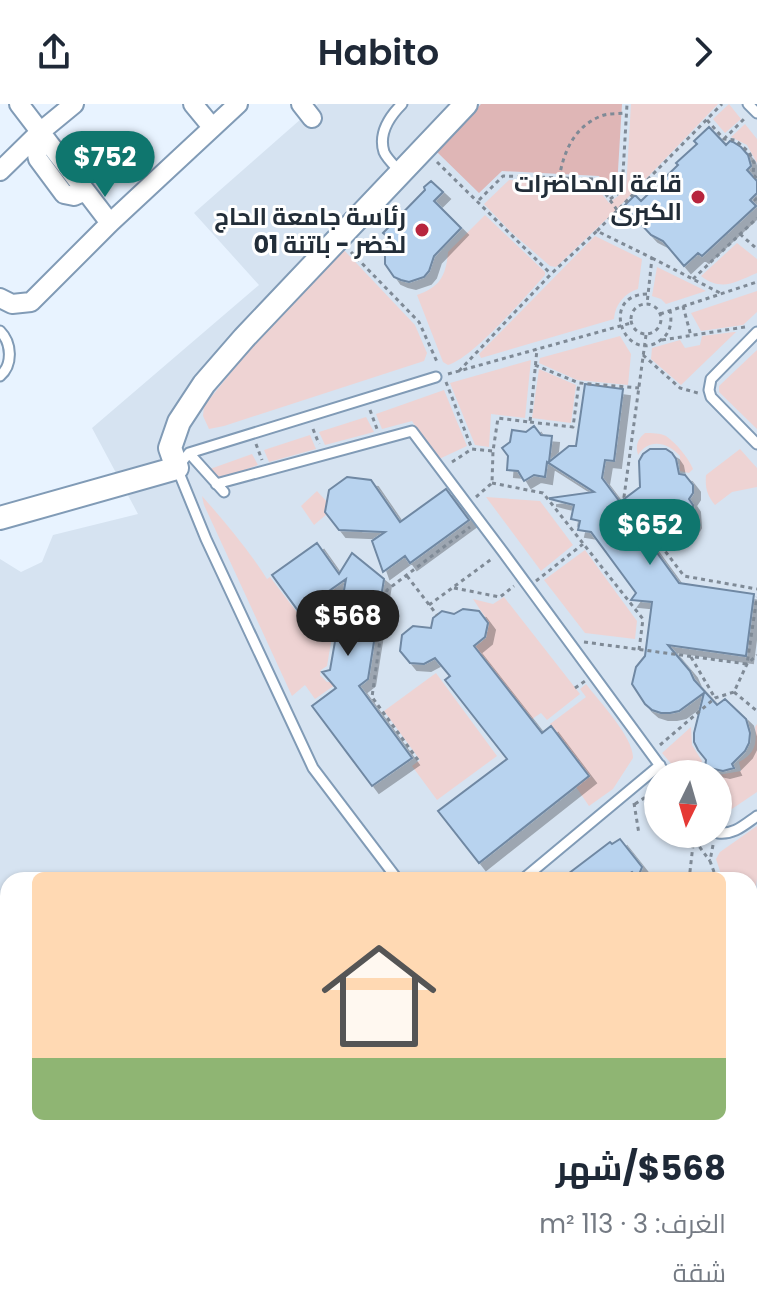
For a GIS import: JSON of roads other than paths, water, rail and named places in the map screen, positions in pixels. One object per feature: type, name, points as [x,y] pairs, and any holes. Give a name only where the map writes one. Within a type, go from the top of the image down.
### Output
[{"type":"street","points":[[19,104],[44,137]]},
{"type":"street","points":[[0,171],[44,137],[74,104]]},
{"type":"street","points":[[193,104],[212,127]]},
{"type":"street","points":[[0,298],[12,304],[31,302],[110,223],[238,104]]},
{"type":"street","points":[[0,518],[183,460],[170,448],[179,422],[204,384],[466,104]]},
{"type":"street","points":[[44,137],[36,154],[64,194],[74,196],[85,191],[110,223]]},
{"type":"lane","points":[[401,173],[384,153],[383,132],[390,115],[402,104]]},
{"type":"lane","points":[[0,331],[6,337],[9,349],[5,372],[0,376]]},
{"type":"lane","points":[[757,332],[711,379],[709,390],[711,397],[757,444]]},
{"type":"lane","points":[[183,460],[440,376]]},
{"type":"lane","points":[[183,460],[220,488],[412,431],[656,760]]},
{"type":"lane","points":[[183,460],[206,539],[313,768],[392,872]]},
{"type":"lane","points":[[531,872],[644,778]]},
{"type":"lane","points":[[732,832],[757,816]]},
{"type":"place","name":"قاعة المحاضرات الكبرى","points":[[698,197]]},
{"type":"place","name":"رئاسة جامعة الحاج لخضر - باتنة 01","points":[[422,230]]}]
